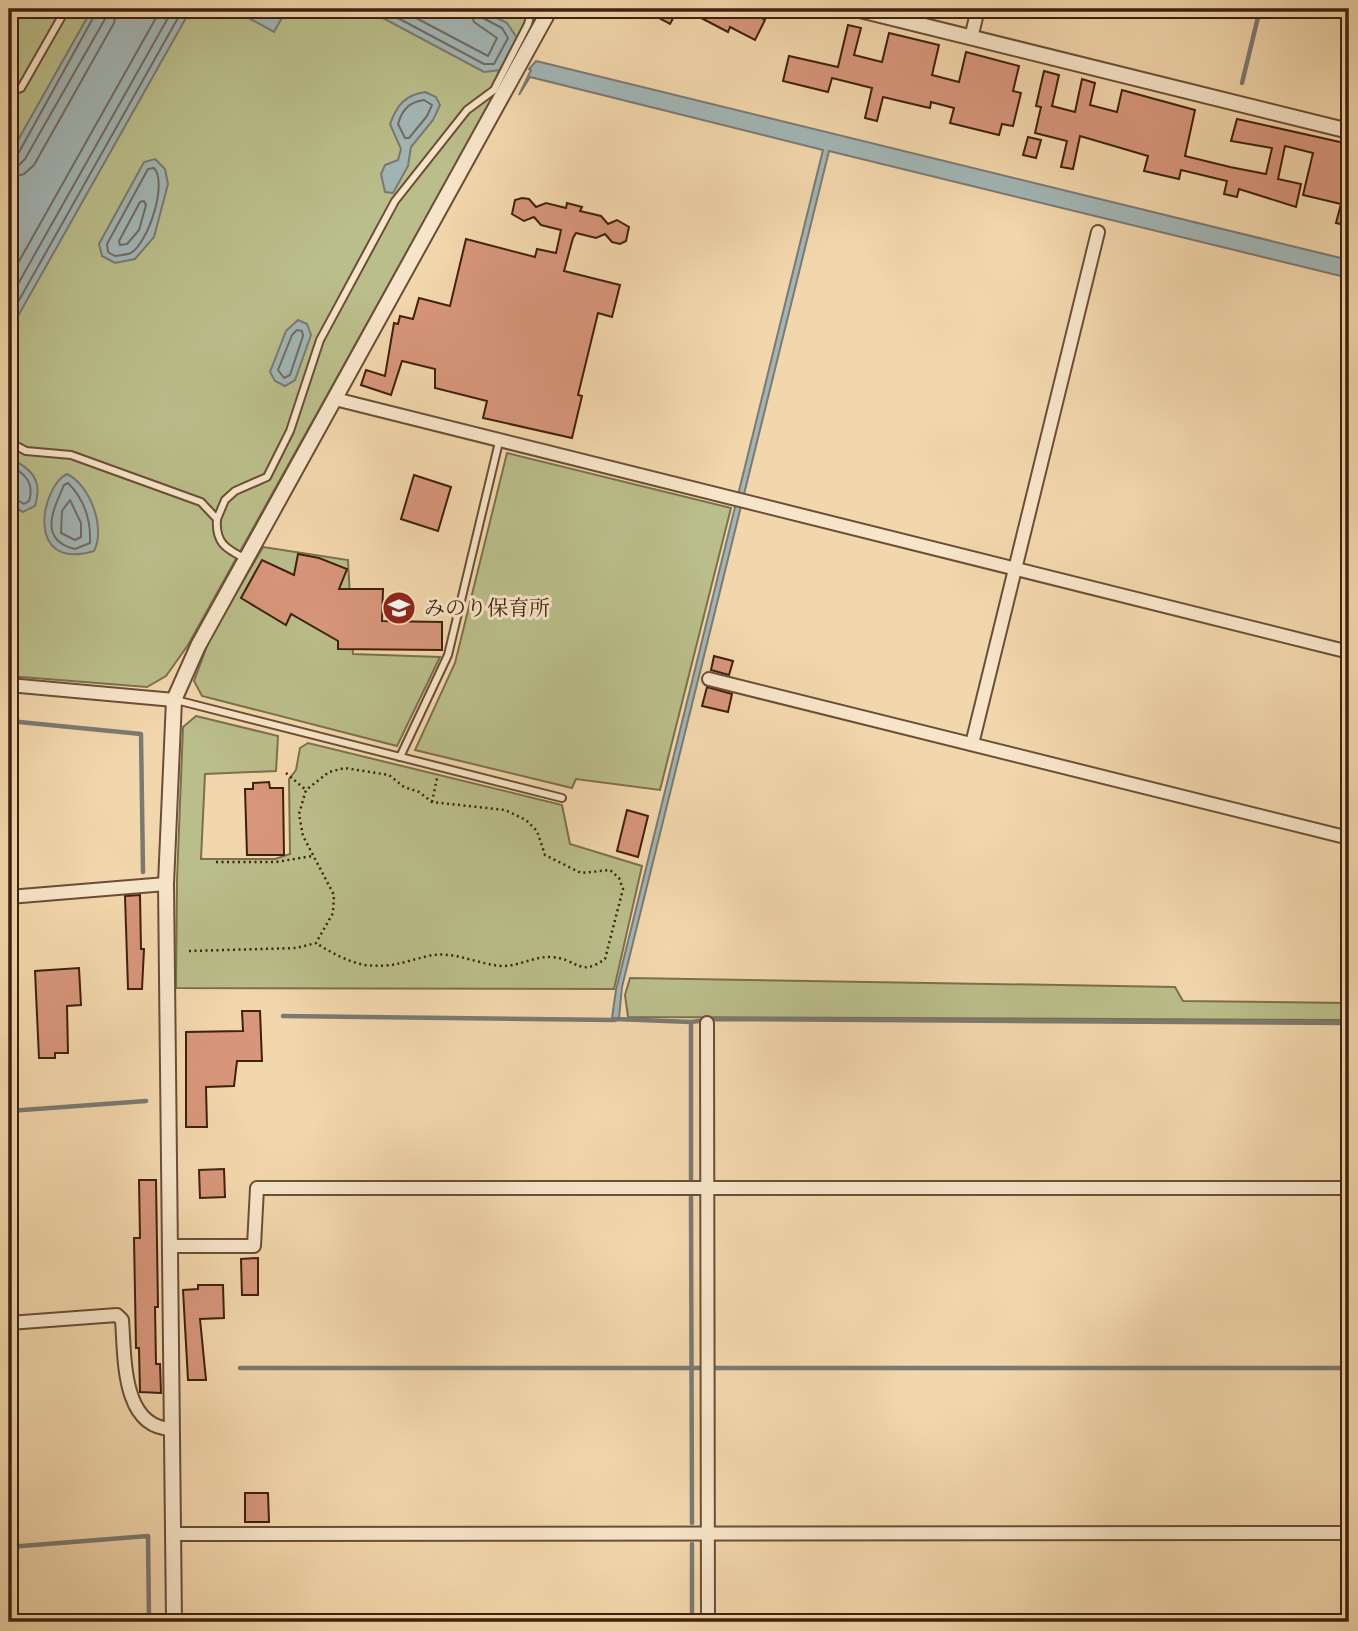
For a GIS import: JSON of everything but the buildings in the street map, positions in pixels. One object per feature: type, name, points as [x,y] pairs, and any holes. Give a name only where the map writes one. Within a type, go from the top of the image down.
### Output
[{"type":"street","points":[[174,1622],[166,884],[174,700],[198,646],[550,9]]},
{"type":"street","points":[[856,9],[1349,131]]},
{"type":"street","points":[[971,38],[978,9]]},
{"type":"street","points":[[972,744],[1098,232]]},
{"type":"street","points":[[335,399],[1349,652]]},
{"type":"street","points":[[709,679],[1349,838]]},
{"type":"street","points":[[9,685],[174,700]]},
{"type":"street","points":[[9,897],[166,884]]},
{"type":"street","points":[[706,1023],[708,1622]]},
{"type":"street","points":[[170,1247],[254,1246],[257,1188],[1349,1188]]},
{"type":"street","points":[[9,1323],[117,1315],[122,1320],[126,1365],[135,1407],[153,1424],[172,1429]]},
{"type":"street","points":[[174,1534],[1349,1533]]},
{"type":"lane","points":[[9,92],[20,88],[66,9]]},
{"type":"lane","points":[[247,559],[224,548],[216,531],[216,519],[225,500],[234,491],[267,477],[290,431],[320,340],[396,201],[467,110],[494,90],[532,9]]},
{"type":"lane","points":[[9,442],[26,451],[71,455],[201,502],[216,519]]},
{"type":"lane","points":[[400,757],[448,656],[499,442]]},
{"type":"lane","points":[[174,700],[562,798]]},
{"type":"path","points":[[432,802],[440,767]]},
{"type":"path","points":[[189,951],[296,948],[316,943],[361,964],[391,967],[429,956],[459,956],[504,966],[550,957],[564,959],[582,969],[594,967],[605,959],[623,889],[619,878],[610,870],[580,873],[565,868],[545,855],[537,831],[526,820],[505,810],[432,802],[419,792],[404,787],[389,775],[345,768],[329,772],[306,790],[299,814],[303,836],[334,895],[333,913],[316,943]]},
{"type":"path","points":[[286,773],[306,790]]},
{"type":"path","points":[[216,862],[276,862],[312,856]]},
{"type":"green space","points":[[9,9],[542,9],[188,645],[166,676],[147,687],[9,676]]},
{"type":"green space","points":[[507,453],[731,508],[660,790],[576,779],[572,788],[415,750],[455,663]]},
{"type":"green space","points":[[263,547],[348,560],[353,654],[440,657],[397,746],[202,696],[194,681],[210,638]]},
{"type":"green space","points":[[196,716],[278,736],[276,771],[205,774],[201,859],[275,859],[290,854],[289,779],[296,770],[300,748],[308,743],[562,805],[570,844],[642,866],[614,989],[176,988],[183,727]]},
{"type":"green space","points":[[630,978],[1175,987],[1183,1001],[1349,1003],[1349,1020],[628,1017],[625,995]]},
{"type":"water","points":[[92,9],[191,9],[9,332],[9,156]]},
{"type":"water","points":[[249,9],[287,9],[274,32],[245,16]]},
{"type":"water","points":[[366,9],[480,9],[507,23],[517,38],[500,70],[484,72]]},
{"type":"water","points":[[536,61],[1349,260],[1349,278],[829,151],[622,987],[619,1018],[612,1018],[616,990],[823,150],[530,77],[519,95],[531,70],[529,69]]},
{"type":"water","points":[[425,92],[436,97],[440,105],[433,120],[411,147],[408,166],[393,193],[385,192],[381,174],[385,165],[398,160],[401,149],[390,124],[403,102]]},
{"type":"water","points":[[155,159],[165,169],[168,184],[154,237],[135,259],[115,263],[102,256],[99,244],[144,162]]},
{"type":"water","points":[[298,320],[307,324],[311,335],[295,380],[285,386],[275,381],[270,372],[286,331]]},
{"type":"water","points":[[9,458],[24,466],[34,476],[38,489],[35,506],[23,512],[12,502],[10,496]]},
{"type":"water","points":[[67,474],[83,487],[94,508],[98,531],[94,551],[72,554],[57,550],[48,539],[44,525],[50,494]]},
{"type":"waterway","points":[[1242,83],[1260,9]]},
{"type":"waterway","points":[[9,721],[141,734],[143,872]]},
{"type":"waterway","points":[[283,1016],[615,1020]]},
{"type":"waterway","points":[[615,1019],[691,1022],[691,1179]]},
{"type":"waterway","points":[[691,1022],[714,1019],[1349,1023]]},
{"type":"waterway","points":[[9,1111],[146,1101]]},
{"type":"waterway","points":[[691,1197],[692,1523]]},
{"type":"waterway","points":[[240,1368],[701,1368]]},
{"type":"waterway","points":[[715,1368],[1349,1368]]},
{"type":"waterway","points":[[9,1547],[148,1536],[149,1622]]},
{"type":"waterway","points":[[692,1544],[692,1622]]},
{"type":"place","name":"みのり保育所","points":[[399,608]]}]
